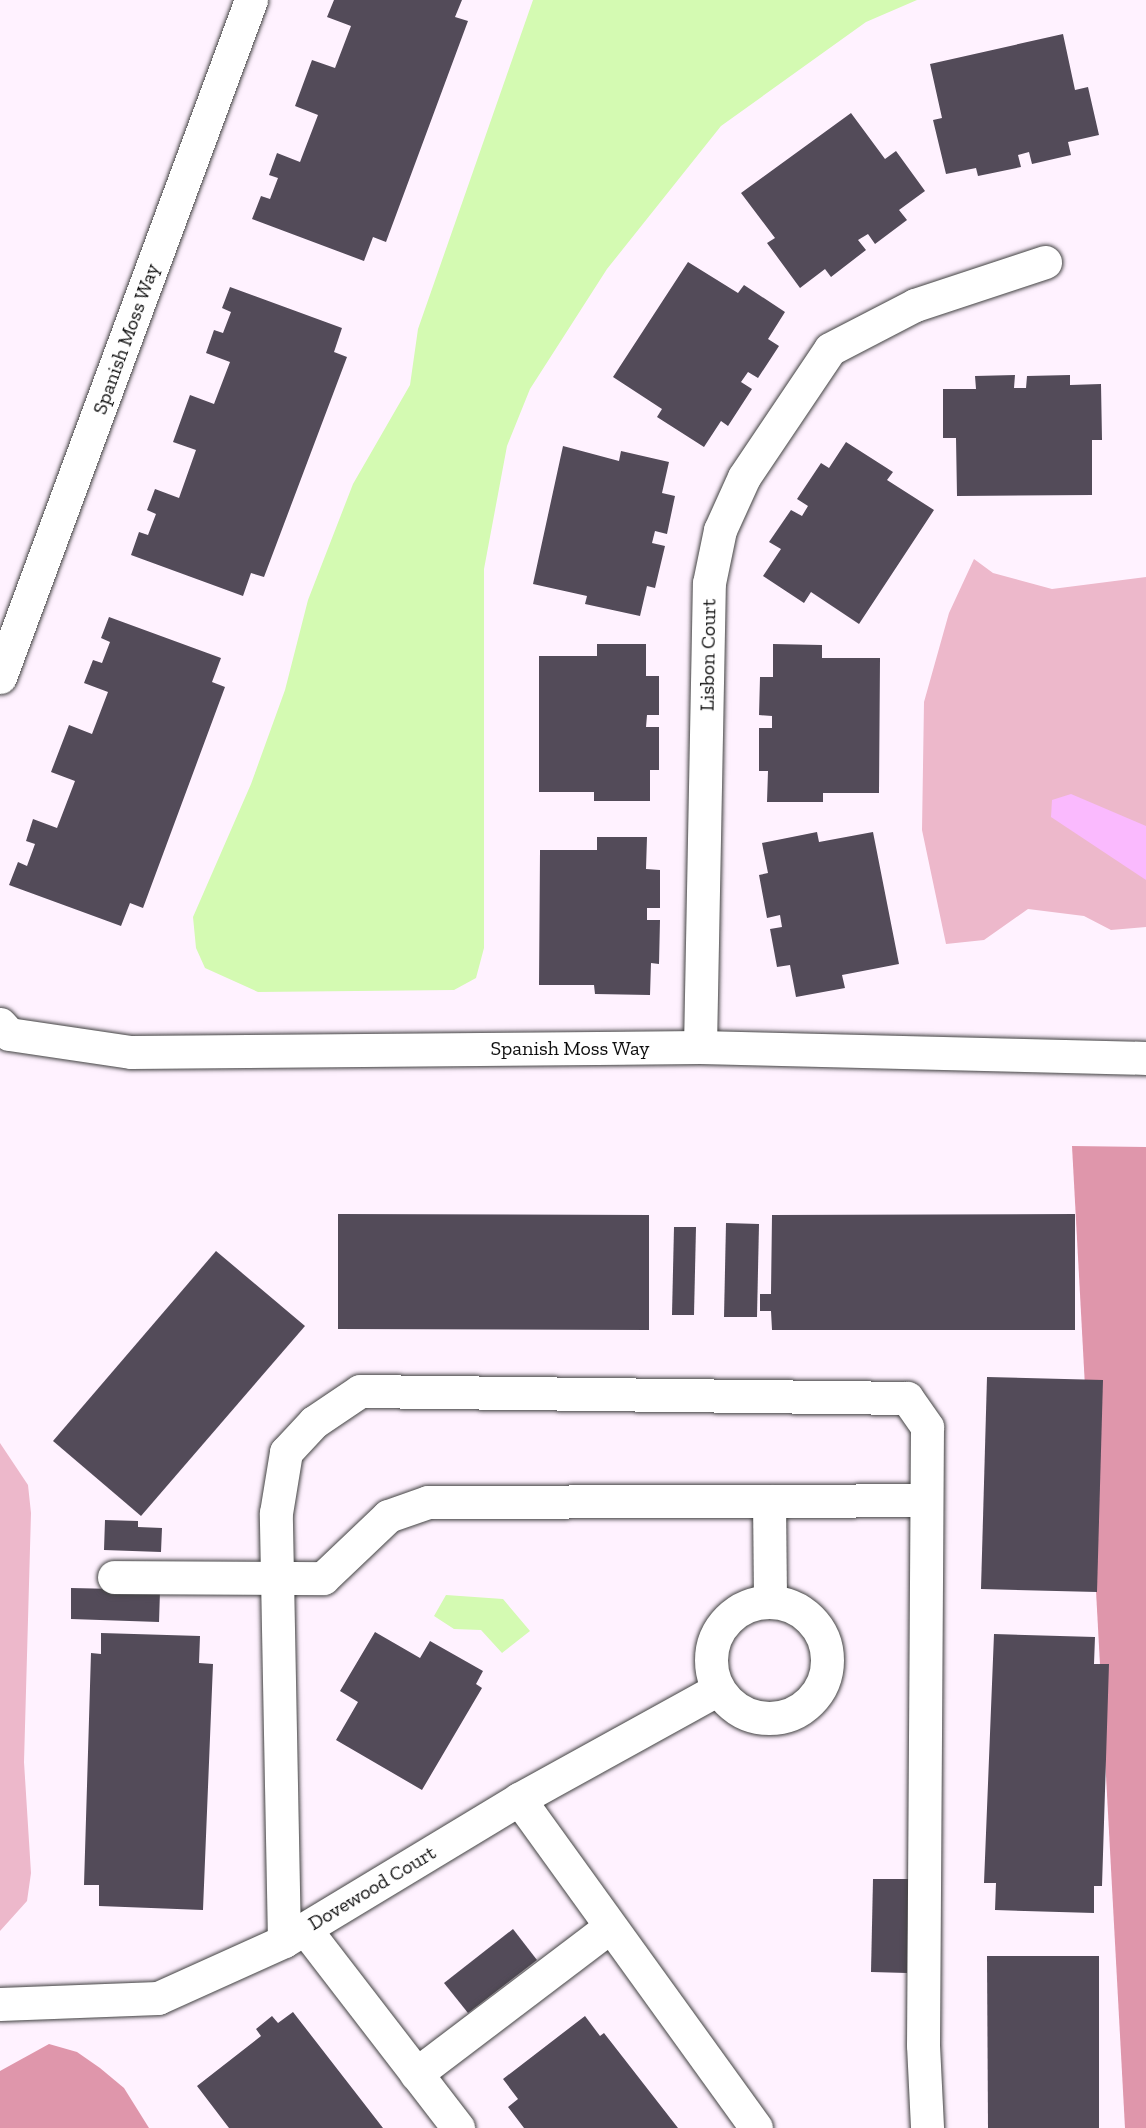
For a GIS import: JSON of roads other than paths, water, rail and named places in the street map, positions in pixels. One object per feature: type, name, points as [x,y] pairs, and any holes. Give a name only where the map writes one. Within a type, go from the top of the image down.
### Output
[{"type":"street","name":"Spanish Moss Way","points":[[0,677],[251,0]]},
{"type":"street","name":"Lisbon Court","points":[[700,1047],[709,583],[720,530],[744,477],[830,349],[915,305],[1045,262]]},
{"type":"street","name":"Spanish Moss Way","points":[[0,1024],[9,1034],[131,1052],[700,1047],[1146,1058]]},
{"type":"street","points":[[458,2128],[416,2074],[295,1935],[276,1514],[286,1452],[314,1422],[360,1391],[907,1398],[927,1427],[923,2045],[927,2128]]},
{"type":"street","points":[[114,1577],[323,1578],[387,1516],[428,1502],[927,1500]]},
{"type":"street","points":[[769,1501],[770,1602]]},
{"type":"street","points":[[770,1602],[797,1608],[823,1635],[826,1674],[818,1692],[787,1715],[768,1718],[748,1714],[718,1689],[711,1662],[716,1635],[742,1608],[770,1602]]},
{"type":"street","name":"Dovewood Court","points":[[0,2004],[158,1998],[295,1935],[519,1799],[718,1689]]},
{"type":"street","points":[[519,1799],[756,2128]]},
{"type":"street","points":[[416,2074],[610,1928]]}]
